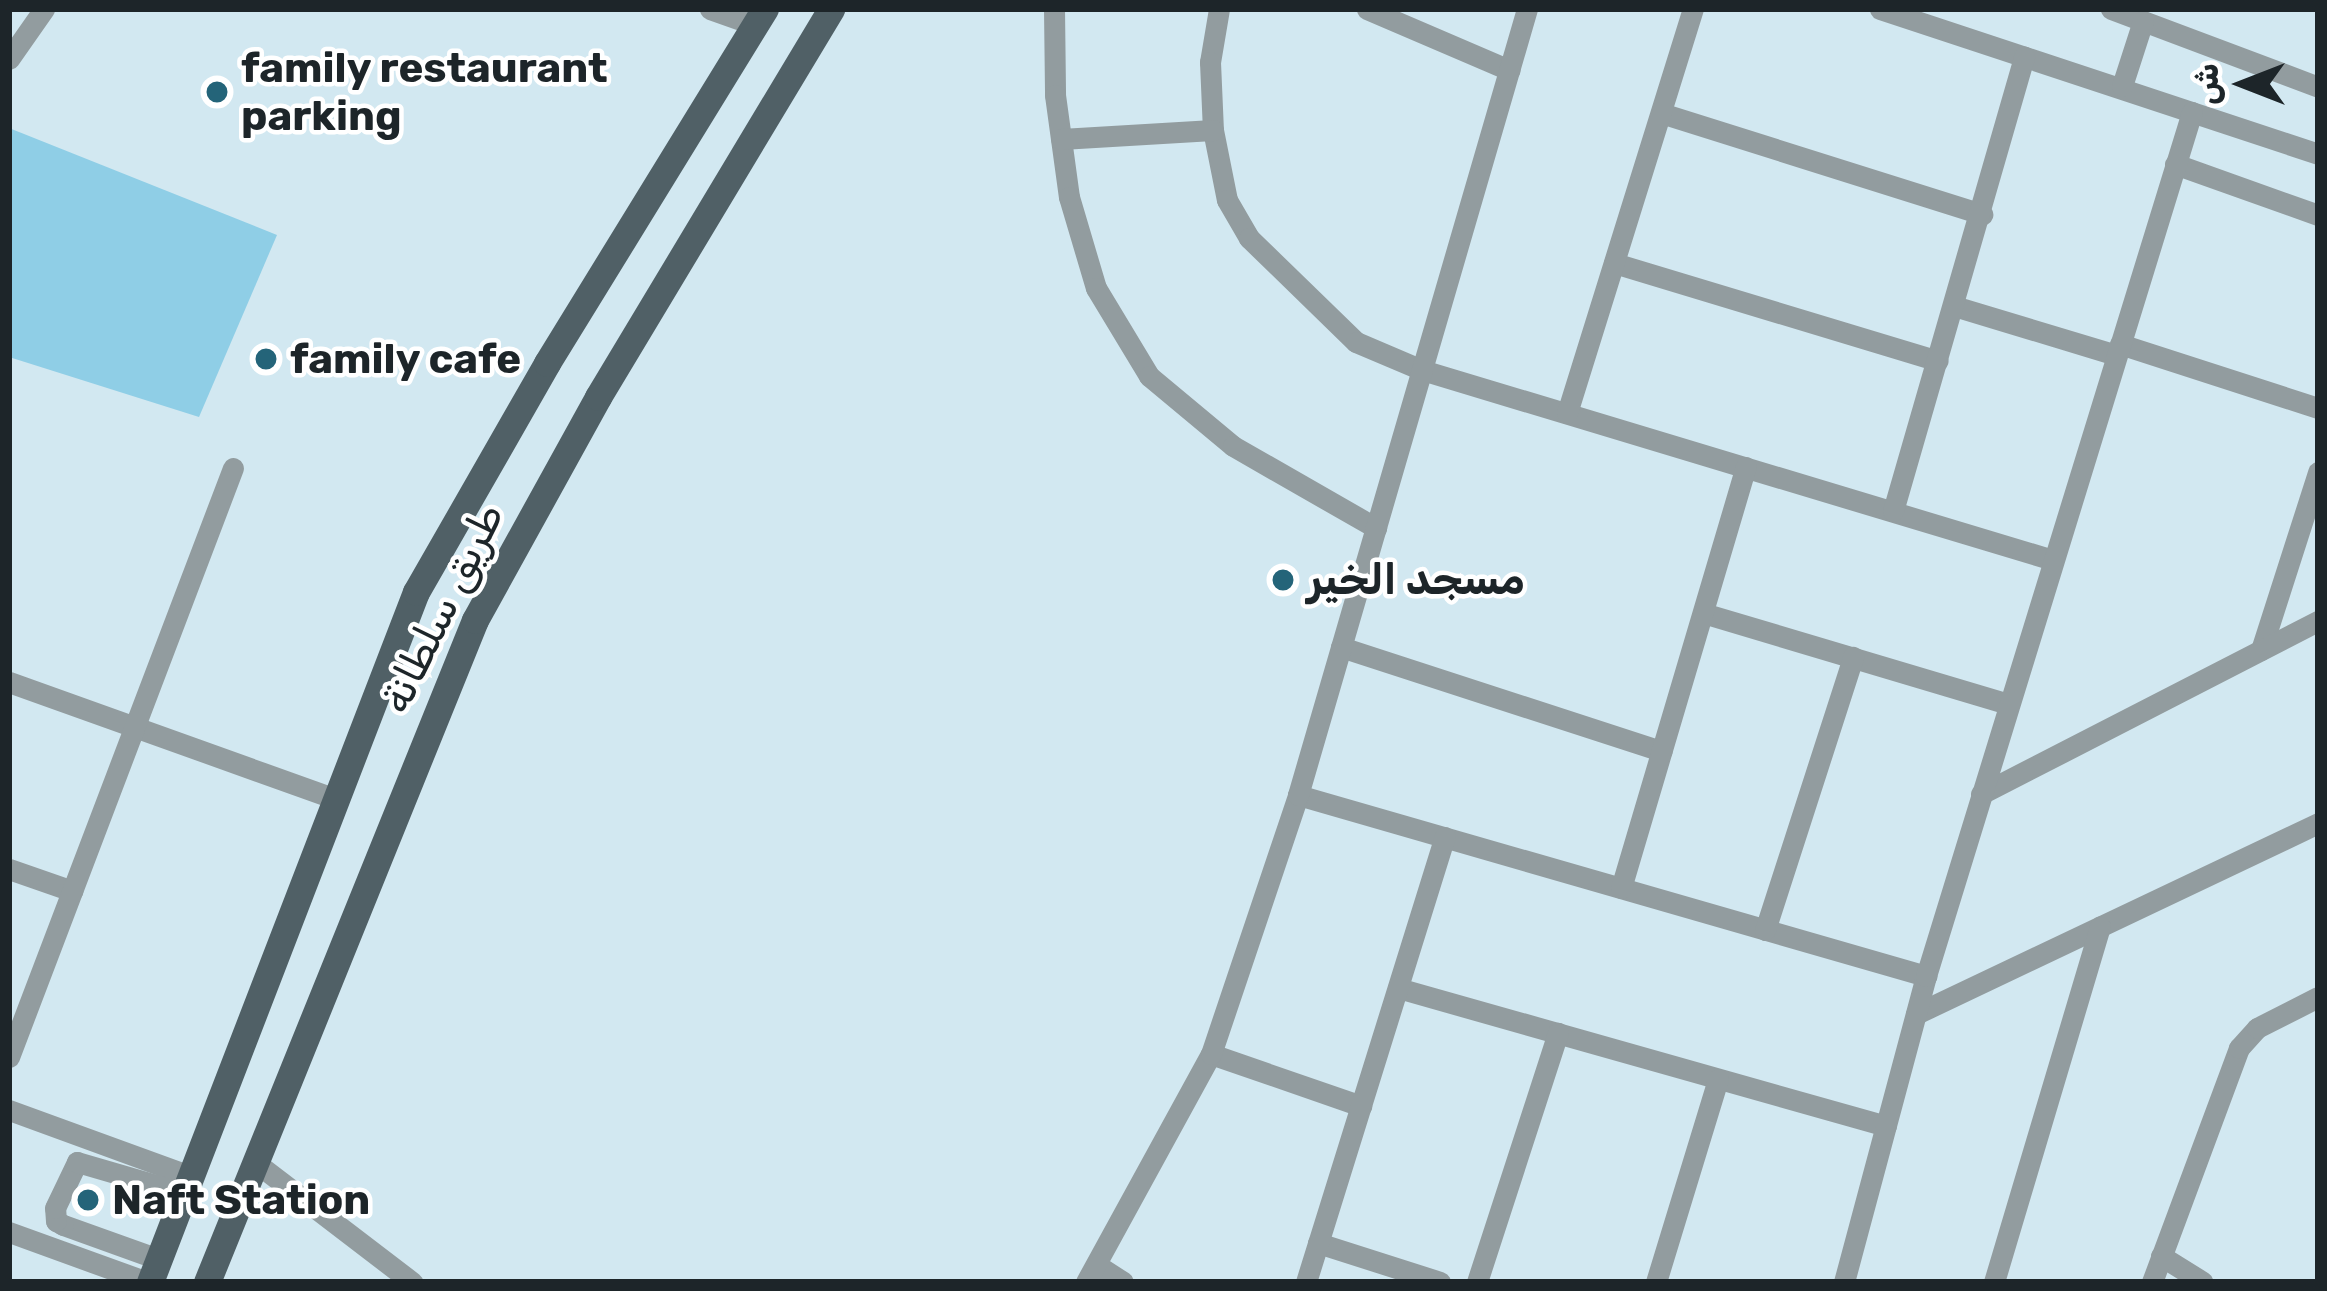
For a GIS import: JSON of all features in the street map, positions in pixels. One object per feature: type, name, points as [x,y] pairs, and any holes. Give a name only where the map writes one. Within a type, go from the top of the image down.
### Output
[{"type":"main road","name":"طريق سلطانة","points":[[207,1282],[475,620],[598,397],[830,9]]},
{"type":"main road","name":"طريق سلطانة","points":[[152,1274],[416,592],[547,363],[760,17]]},
{"type":"street","points":[[9,59],[44,9]]},
{"type":"street","points":[[710,9],[760,17]]},
{"type":"street","points":[[1054,9],[1069,197],[1096,289],[1149,376],[1233,446],[1376,528]]},
{"type":"street","points":[[1220,9],[1210,62],[1213,130],[1227,200],[1249,238],[1356,342],[1422,370],[2053,560]]},
{"type":"street","points":[[1367,9],[1509,70]]},
{"type":"street","points":[[1123,1282],[1092,1273],[1211,1054],[1298,795],[1527,9]]},
{"type":"street","points":[[1567,413],[1693,9]]},
{"type":"street","points":[[1880,9],[2318,154]]},
{"type":"street","points":[[2111,9],[2318,87]]},
{"type":"street","points":[[2122,86],[2144,21]]},
{"type":"street","points":[[1893,512],[2024,58]]},
{"type":"street","points":[[1844,1282],[1926,976],[2192,112]]},
{"type":"street","points":[[1661,113],[1982,214]]},
{"type":"street","points":[[1061,140],[1213,130]]},
{"type":"street","points":[[2175,164],[2318,215]]},
{"type":"street","points":[[1614,263],[1938,361]]},
{"type":"street","points":[[1954,306],[2318,408]]},
{"type":"street","points":[[1621,888],[1746,467]]},
{"type":"street","points":[[9,1055],[233,468]]},
{"type":"street","points":[[2261,650],[2318,472]]},
{"type":"street","points":[[1703,613],[2009,704]]},
{"type":"street","points":[[1981,794],[2318,621]]},
{"type":"street","points":[[1341,647],[1662,751]]},
{"type":"street","points":[[1766,930],[1853,657]]},
{"type":"street","points":[[9,682],[335,799]]},
{"type":"street","points":[[1298,795],[1926,976]]},
{"type":"street","points":[[1916,1014],[2317,828]]},
{"type":"street","points":[[1306,1282],[1445,837]]},
{"type":"street","points":[[9,868],[72,891]]},
{"type":"street","points":[[1994,1282],[2100,926]]},
{"type":"street","points":[[1398,988],[1886,1126]]},
{"type":"street","points":[[2152,1282],[2239,1048],[2257,1028],[2318,997]]},
{"type":"street","points":[[1478,1282],[1558,1033]]},
{"type":"street","points":[[1211,1054],[1361,1106]]},
{"type":"street","points":[[1656,1282],[1718,1079]]},
{"type":"street","points":[[9,1110],[187,1184]]},
{"type":"street","points":[[152,1274],[63,1226],[56,1221],[55,1208],[77,1162],[187,1184]]},
{"type":"street","points":[[256,1162],[412,1282]]},
{"type":"street","points":[[9,1232],[152,1274]]},
{"type":"street","points":[[1318,1243],[1440,1282]]},
{"type":"street","points":[[2161,1256],[2203,1282]]},
{"type":"shaded area","points":[[9,128],[277,235],[199,417],[9,357]]},
{"type":"place","name":"family restaurant parking","points":[[217,92]]},
{"type":"place","name":"family cafe","points":[[266,359]]},
{"type":"place","name":"مسجد الخير","points":[[1283,580]]},
{"type":"place","name":"Naft Station","points":[[88,1200]]}]
